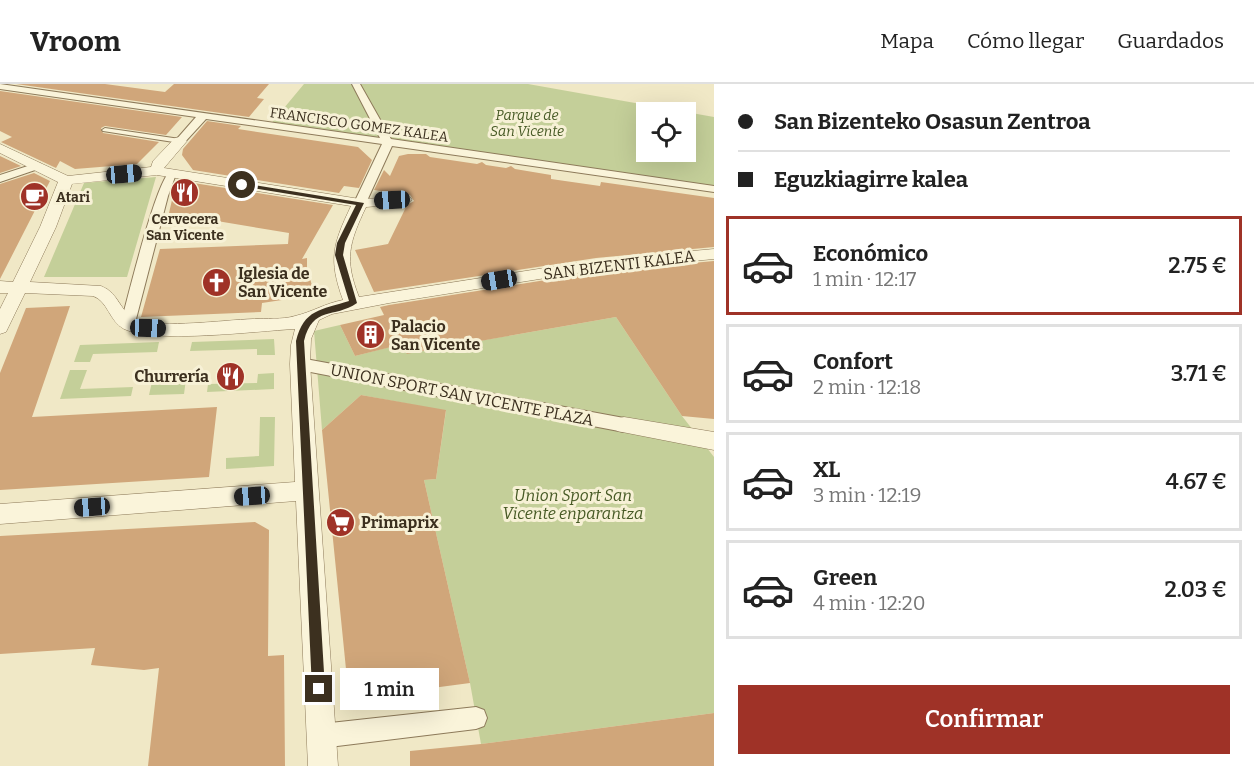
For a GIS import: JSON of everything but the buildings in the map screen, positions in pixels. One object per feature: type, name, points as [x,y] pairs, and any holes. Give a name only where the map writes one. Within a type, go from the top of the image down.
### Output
[{"type":"street","points":[[353,303],[339,255],[341,243],[388,143],[356,84]]},
{"type":"street","name":"FRANCISCO GOMEZ KALEA","points":[[0,87],[714,189]]},
{"type":"street","points":[[0,287],[95,290],[106,294],[120,317],[128,323],[162,196],[164,173],[158,164],[203,116]]},
{"type":"street","points":[[0,148],[66,180],[164,173],[360,203],[405,200]]},
{"type":"street","points":[[0,179],[37,166]]},
{"type":"street","points":[[0,328],[48,227],[66,180]]},
{"type":"street","name":"SAN BIZENTI KALEA","points":[[128,323],[148,328],[177,329],[296,323],[353,303],[596,265],[714,254]]},
{"type":"street","points":[[312,316],[303,330],[300,341],[300,364],[323,766]]},
{"type":"street","name":"UNION SPORT SAN VICENTE PLAZA","points":[[300,364],[624,425]]},
{"type":"street","points":[[624,425],[714,441]]},
{"type":"street","points":[[0,514],[308,490]]},
{"type":"street","points":[[321,736],[476,718]]},
{"type":"lane","points":[[105,130],[180,141]]},
{"type":"green space","name":"Parque de San Vicente","points":[[304,84],[528,84],[636,103],[636,162],[696,162],[696,114],[714,117],[714,189],[269,126]]},
{"type":"green space","points":[[156,177],[127,277],[44,277],[84,183]]},
{"type":"green space","name":"Union Sport San Vicente enparantza","points":[[616,317],[682,416],[714,457],[714,713],[481,744],[470,683],[424,480],[436,479],[446,411],[361,395],[322,430],[314,331],[340,325],[355,356],[401,344],[422,351]]},
{"type":"green space","points":[[274,339],[275,355],[257,355],[257,349],[190,351],[192,342]]},
{"type":"green space","points":[[159,342],[157,352],[93,354],[90,362],[74,362],[80,345]]},
{"type":"green space","points":[[70,370],[87,370],[80,389],[133,387],[131,396],[60,399]]},
{"type":"green space","points":[[187,372],[184,394],[149,395],[154,373]]},
{"type":"green space","points":[[274,373],[274,389],[207,392],[208,384],[257,383],[258,374]]},
{"type":"green space","points":[[260,417],[275,417],[274,466],[226,469],[226,458],[259,456]]},
{"type":"place","name":"Cervecera San Vicente","points":[[185,192]]},
{"type":"place","name":"Atari","points":[[35,197]]},
{"type":"place","name":"Iglesia de San Vicente","points":[[217,282]]},
{"type":"place","name":"Palacio San Vicente","points":[[370,335]]},
{"type":"place","name":"Churrería","points":[[230,376]]},
{"type":"place","name":"Primaprix","points":[[340,522]]},
{"type":"route","points":[[242,185],[360,203],[341,243],[339,255],[353,303],[328,309],[312,316],[306,323],[300,341],[319,689]]}]
